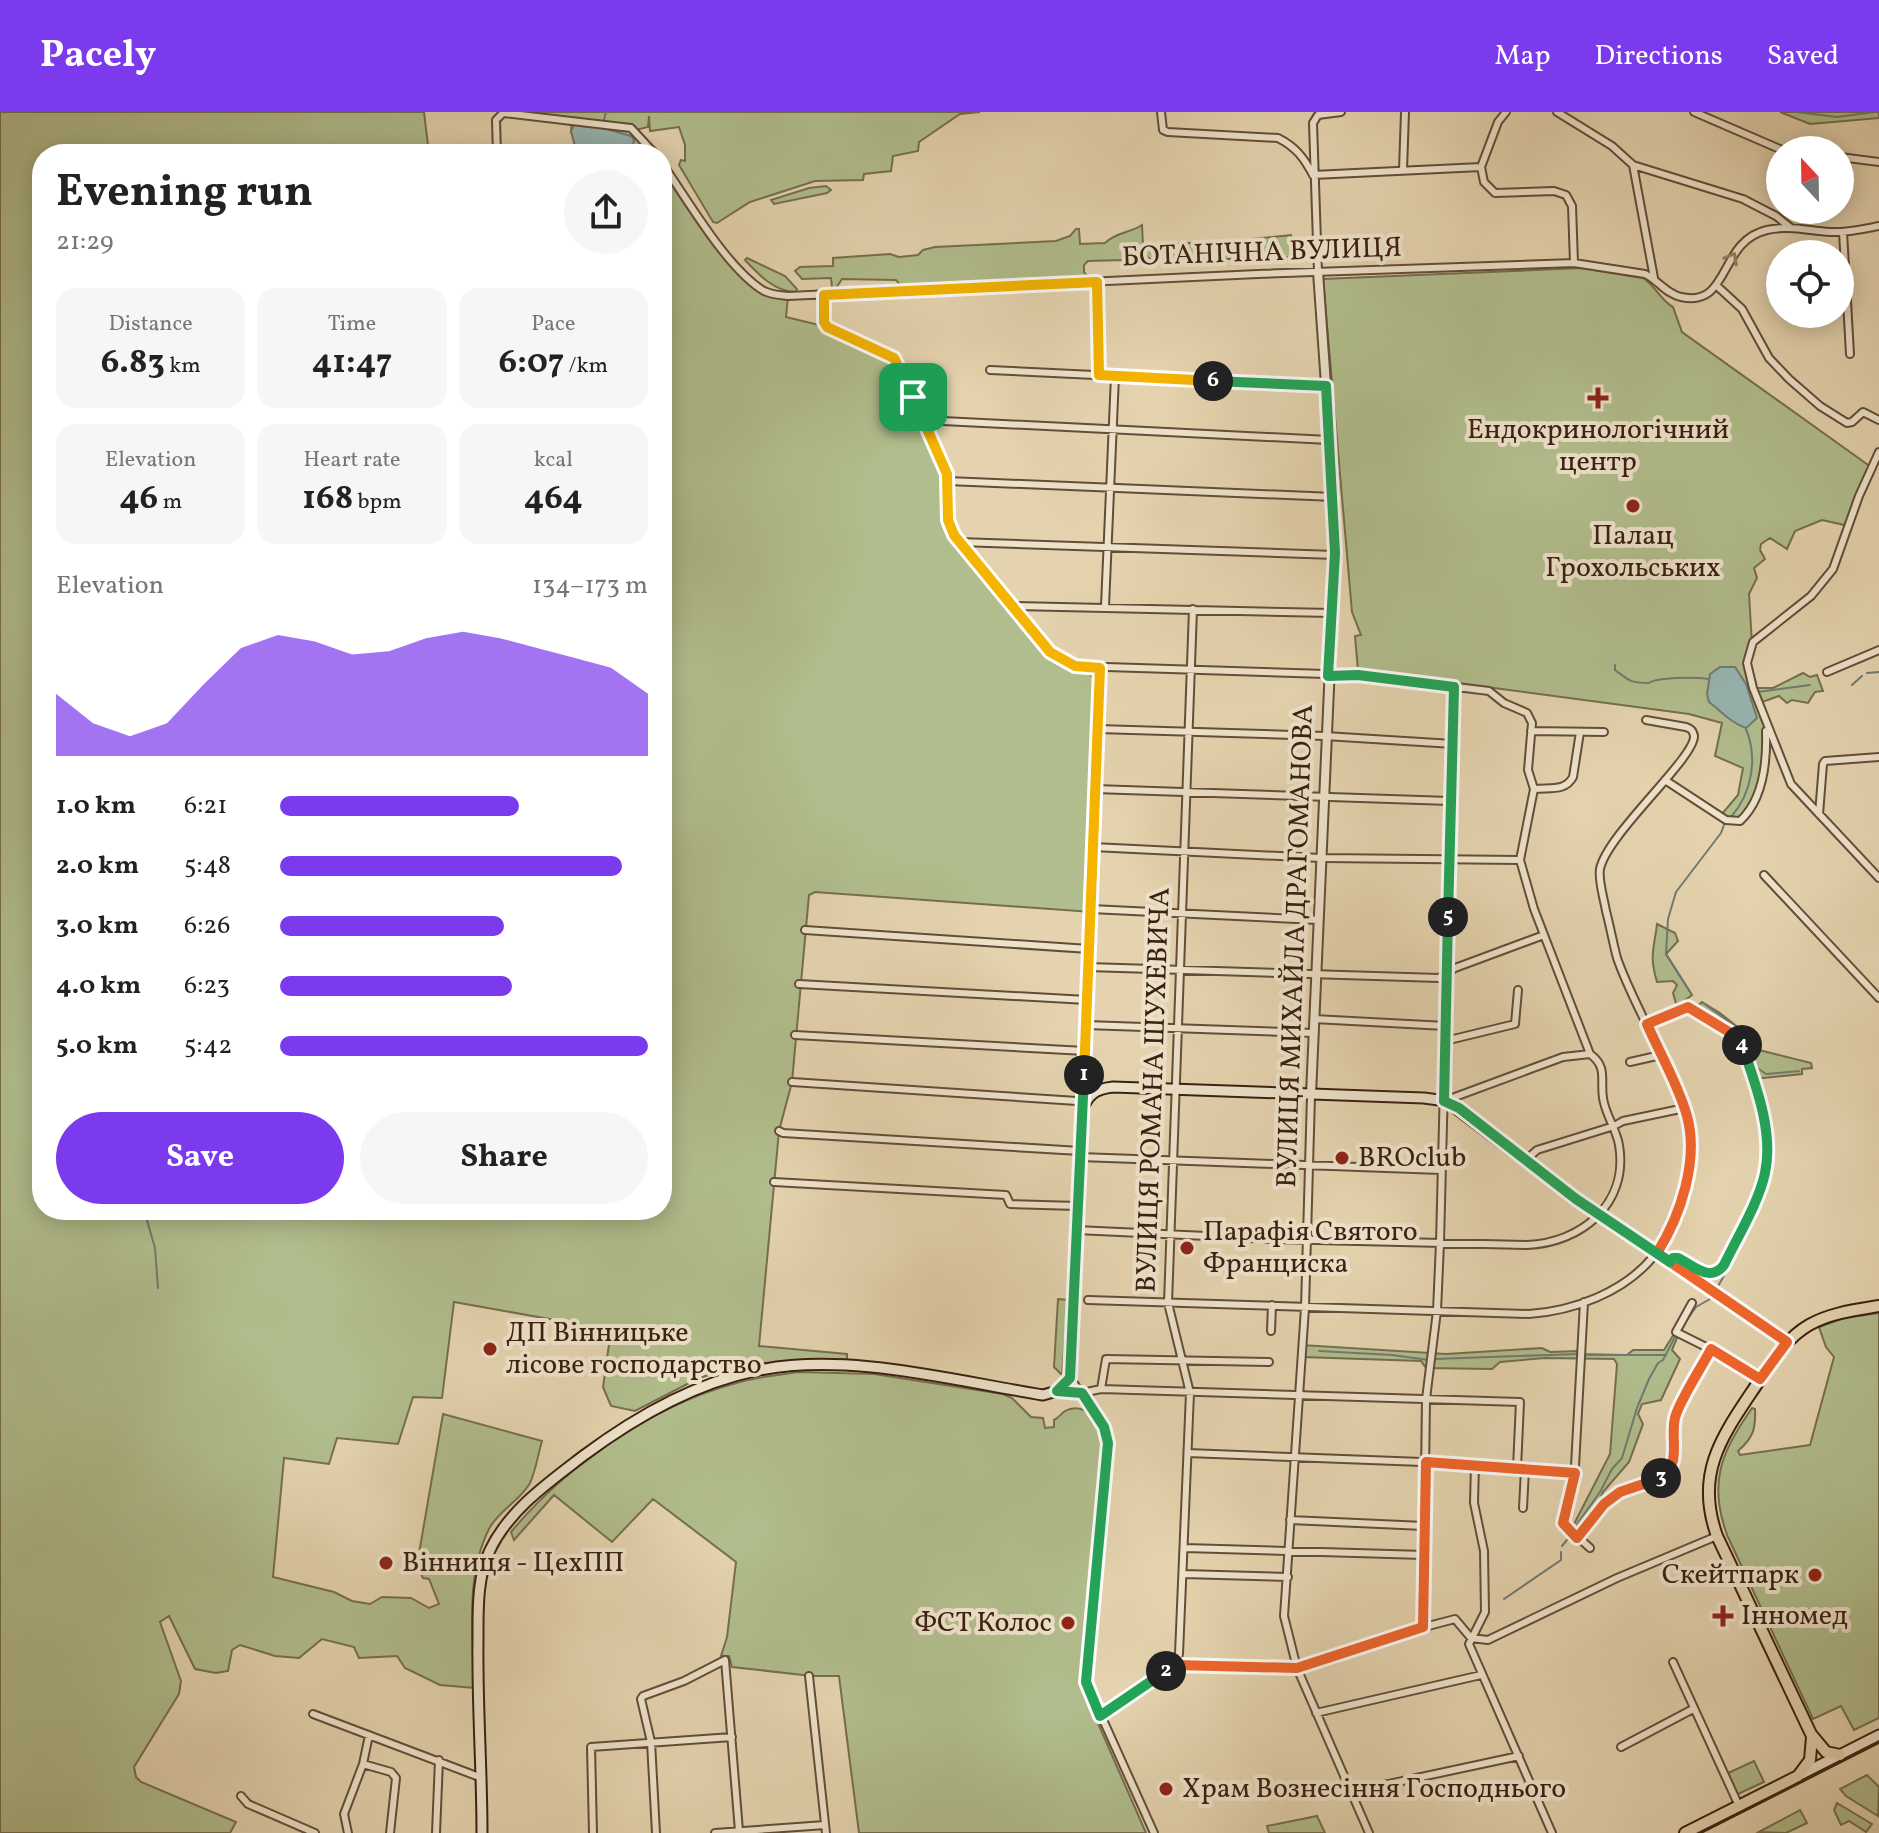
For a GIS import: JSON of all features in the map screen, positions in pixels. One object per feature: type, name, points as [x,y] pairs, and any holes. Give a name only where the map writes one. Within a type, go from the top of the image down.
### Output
[{"type":"main road","points":[[482,1833],[479,1595],[489,1551],[517,1512],[537,1492],[595,1447],[656,1409],[730,1377],[759,1370],[798,1366],[874,1369],[941,1376],[1043,1395],[1057,1391],[1070,1378],[1080,1107],[1092,1093],[1113,1087],[1444,1101],[1459,1108],[1599,1215],[1787,1342]]},
{"type":"main road","points":[[1840,1755],[1826,1752],[1811,1734],[1717,1536],[1709,1500],[1713,1460],[1725,1432],[1787,1342],[1808,1325],[1824,1318],[1879,1306]]},
{"type":"main road","points":[[1798,1776],[1807,1766],[1812,1753],[1811,1734]]},
{"type":"main road","points":[[1685,1833],[1697,1830],[1879,1735]]},
{"type":"street","points":[[1161,112],[1163,130],[1168,132],[1278,138],[1292,145],[1305,159],[1313,175]]},
{"type":"street","points":[[1318,272],[1313,175],[1315,118],[1341,112]]},
{"type":"street","points":[[1403,170],[1405,112]]},
{"type":"street","points":[[1506,112],[1498,122],[1481,167],[1484,182],[1495,193],[1554,191],[1566,195],[1572,206],[1574,263]]},
{"type":"street","points":[[1557,112],[1612,146],[1633,165],[1743,199],[1776,216],[1791,228]]},
{"type":"street","points":[[1694,112],[1766,143]]},
{"type":"street","points":[[497,144],[496,120],[503,113],[624,127],[636,131],[647,144]]},
{"type":"street","points":[[1854,159],[1879,162]]},
{"type":"street","points":[[1633,165],[1654,278]]},
{"type":"street","points":[[1313,175],[1481,167]]},
{"type":"street","name":"БОТАНІЧНА ВУЛИЦЯ","points":[[672,177],[728,257],[761,289],[772,295],[1574,263],[1654,278],[1669,292],[1685,298],[1701,297],[1717,286]]},
{"type":"street","points":[[1879,226],[1843,232],[1791,228],[1767,230],[1745,240],[1733,254],[1717,286],[1742,309],[1769,358],[1820,406],[1847,423],[1863,412],[1879,420]]},
{"type":"street","points":[[1843,232],[1850,354]]},
{"type":"street","name":"ВУЛИЦЯ МИХАЙЛА ДРАГОМАНОВА","points":[[1318,272],[1334,497],[1335,555],[1325,736],[1305,1308],[1284,1616],[1297,1668],[1369,1833]]},
{"type":"street","points":[[1097,282],[1099,375]]},
{"type":"street","points":[[824,295],[824,322],[827,327],[894,358],[948,481],[948,520],[959,542],[1050,652],[1075,666],[1358,675],[1489,691],[1530,717],[1528,770],[1534,789],[1520,860],[1527,890],[1590,1054],[1598,1060],[1603,1070],[1603,1098],[1619,1147],[1619,1166],[1611,1195],[1599,1215],[1581,1231],[1552,1243],[1307,1240],[1076,1230]]},
{"type":"street","points":[[990,370],[1326,386]]},
{"type":"street","points":[[1105,606],[1115,376]]},
{"type":"street","points":[[923,420],[1329,440]]},
{"type":"street","points":[[1879,452],[1855,505],[1839,558],[1830,574],[1811,596],[1750,646],[1747,658],[1748,673],[1791,784],[1879,878]]},
{"type":"street","points":[[1871,467],[1879,470]]},
{"type":"street","points":[[948,481],[1334,497]]},
{"type":"street","points":[[959,542],[1335,555]]},
{"type":"street","points":[[1013,606],[1332,613]]},
{"type":"street","name":"ВУЛИЦЯ РОМАНА ШУХЕВИЧА","points":[[1176,1665],[1184,1574],[1190,1393],[1168,1303],[1193,609]]},
{"type":"street","points":[[1827,672],[1879,650]]},
{"type":"street","points":[[792,1082],[1080,1107],[1084,1083],[1100,668]]},
{"type":"street","points":[[1423,1627],[1426,1399],[1437,1311],[1440,1243],[1454,687]]},
{"type":"street","points":[[1088,1300],[1529,1314],[1584,1302],[1638,1273],[1657,1253],[1676,1212],[1690,1164],[1691,1138],[1685,1108],[1618,959],[1600,870],[1608,853],[1646,799],[1665,780],[1694,736],[1686,727],[1646,720]]},
{"type":"street","points":[[1665,780],[1726,820],[1740,821],[1760,788],[1767,752],[1766,723]]},
{"type":"street","points":[[1098,729],[1325,736],[1453,744]]},
{"type":"street","points":[[1531,731],[1604,732]]},
{"type":"street","points":[[1534,789],[1565,787],[1570,783],[1580,732]]},
{"type":"street","points":[[1819,815],[1825,761],[1879,757]]},
{"type":"street","points":[[1095,789],[1450,801]]},
{"type":"street","points":[[1093,847],[1321,858],[1520,860]]},
{"type":"street","points":[[1764,875],[1879,998]]},
{"type":"street","points":[[1091,909],[1318,920]]},
{"type":"street","points":[[805,930],[1089,949]]},
{"type":"street","points":[[1088,967],[1439,978],[1544,935]]},
{"type":"street","points":[[799,984],[1087,1000]]},
{"type":"street","points":[[1445,1041],[1515,1024],[1518,990]]},
{"type":"street","points":[[1647,1024],[1688,1007],[1734,1035],[1741,1044],[1761,1098],[1764,1118],[1765,1172],[1722,1268],[1710,1274],[1678,1258],[1670,1262]]},
{"type":"street","points":[[1314,1019],[1446,1026]]},
{"type":"street","points":[[1086,1025],[1314,1033]]},
{"type":"street","points":[[795,1035],[1085,1051]]},
{"type":"street","points":[[1444,1101],[1563,1057],[1590,1054]]},
{"type":"street","points":[[1630,1062],[1661,1055]]},
{"type":"street","points":[[1084,1083],[1113,1087]]},
{"type":"street","points":[[1526,1160],[1537,1150],[1627,1120],[1685,1108]]},
{"type":"street","points":[[779,1131],[1173,1161],[1441,1170]]},
{"type":"street","points":[[774,1182],[1006,1195],[1010,1204],[1078,1206]]},
{"type":"street","points":[[1584,1302],[1575,1473],[1563,1523],[1590,1548]]},
{"type":"street","points":[[1692,1303],[1677,1332],[1760,1379]]},
{"type":"street","points":[[1271,1331],[1272,1305]]},
{"type":"street","points":[[1577,1538],[1604,1504],[1620,1492],[1658,1480],[1668,1472],[1676,1447],[1675,1418],[1711,1349]]},
{"type":"street","points":[[1101,1389],[1106,1359],[1269,1362]]},
{"type":"street","points":[[1070,1378],[1104,1427],[1108,1443],[1086,1678],[1100,1716],[1154,1833]]},
{"type":"street","points":[[1057,1391],[1082,1393],[1101,1389],[1520,1402],[1517,1468]]},
{"type":"street","points":[[1188,1453],[1475,1464],[1575,1473]]},
{"type":"street","points":[[1475,1464],[1474,1503],[1484,1551],[1485,1612],[1469,1644],[1552,1833]]},
{"type":"street","points":[[1523,1508],[1525,1469]]},
{"type":"street","points":[[1290,1520],[1424,1526]]},
{"type":"street","points":[[1100,1716],[1176,1665],[1297,1668],[1455,1619],[1471,1638],[1488,1640],[1617,1578],[1717,1536]]},
{"type":"street","points":[[1185,1548],[1424,1555]]},
{"type":"street","points":[[1184,1574],[1288,1577]]},
{"type":"street","points":[[656,1833],[651,1742],[641,1699],[725,1660],[739,1831]]},
{"type":"street","points":[[1673,1662],[1739,1806]]},
{"type":"street","points":[[1316,1713],[1481,1675]]},
{"type":"street","points":[[809,1676],[826,1833]]},
{"type":"street","points":[[1621,1747],[1693,1709]]},
{"type":"street","points":[[313,1714],[482,1778]]},
{"type":"street","points":[[348,1833],[344,1814],[363,1764],[369,1735]]},
{"type":"street","points":[[593,1833],[591,1747],[732,1737]]},
{"type":"street","points":[[1351,1792],[1519,1756]]},
{"type":"street","points":[[436,1833],[439,1760]]},
{"type":"street","points":[[363,1764],[391,1772],[396,1778],[390,1833]]},
{"type":"street","points":[[241,1796],[248,1804],[315,1833]]},
{"type":"street","points":[[715,1833],[825,1825]]},
{"type":"green space","points":[[0,112],[424,112],[428,144],[32,144],[32,1220],[672,1220],[672,179],[707,230],[760,290],[788,297],[786,317],[827,327],[894,358],[944,471],[942,487],[946,489],[950,528],[1050,652],[1099,680],[1091,912],[815,892],[809,895],[792,1082],[779,1131],[759,1346],[847,1354],[847,1361],[759,1363],[758,1360],[699,1378],[635,1411],[611,1406],[603,1387],[611,1330],[454,1302],[442,1398],[413,1397],[398,1444],[337,1438],[329,1464],[284,1458],[273,1577],[334,1592],[352,1601],[370,1604],[382,1597],[411,1598],[429,1608],[439,1604],[429,1579],[423,1578],[417,1565],[443,1414],[542,1441],[530,1483],[493,1523],[481,1547],[472,1607],[474,1688],[440,1685],[405,1668],[397,1656],[359,1658],[354,1647],[322,1639],[299,1658],[275,1656],[240,1645],[232,1650],[228,1671],[216,1673],[195,1669],[169,1616],[160,1622],[181,1681],[179,1694],[134,1767],[136,1777],[141,1782],[236,1822],[230,1833],[0,1833]]},
{"type":"green space","points":[[531,112],[980,112],[960,114],[919,142],[918,151],[893,156],[891,171],[864,174],[863,180],[815,181],[750,202],[717,223],[713,222],[679,165],[681,160],[685,161],[685,145],[679,127],[650,131],[649,116],[648,127],[635,130],[646,144],[633,144],[634,140],[575,126],[571,131],[572,118]]},
{"type":"green space","points":[[1780,112],[1879,112],[1879,118],[1810,124]]},
{"type":"green space","points":[[826,186],[831,190],[827,193],[774,204],[771,200],[809,188]]},
{"type":"green space","points":[[1142,225],[1143,245],[1291,235],[1293,248],[1302,248],[1302,257],[1153,261],[1146,256],[1088,261],[1084,272],[1088,277],[916,286],[900,285],[896,280],[842,279],[836,288],[832,288],[831,278],[802,279],[795,271],[800,267],[833,266],[833,258],[890,254],[899,257],[918,255],[935,247],[1056,241],[1070,236],[1076,229],[1079,229],[1080,244],[1105,243]]},
{"type":"green space","points":[[747,258],[785,276],[797,289],[795,292],[787,291],[774,285],[750,266],[745,260]]},
{"type":"green space","points":[[1582,268],[1643,278],[1673,307],[1682,332],[1871,467],[1849,526],[1822,520],[1795,531],[1787,549],[1770,538],[1761,544],[1760,550],[1765,559],[1754,568],[1757,578],[1749,594],[1752,644],[1748,653],[1753,688],[1773,688],[1803,673],[1810,677],[1817,675],[1823,691],[1815,692],[1808,703],[1792,700],[1787,703],[1779,696],[1759,703],[1766,723],[1760,788],[1740,821],[1721,815],[1738,795],[1743,768],[1715,756],[1722,723],[1689,714],[1358,670],[1355,636],[1361,635],[1352,612],[1323,279]]},
{"type":"green space","points":[[1657,924],[1675,933],[1678,941],[1666,954],[1692,995],[1678,1010],[1673,993],[1677,985],[1673,981],[1657,982],[1653,953]]},
{"type":"green space","points":[[1702,1002],[1740,1029],[1755,1049],[1811,1063],[1812,1068],[1802,1069],[1802,1074],[1754,1079],[1741,1044],[1734,1035],[1694,1009]]},
{"type":"green space","points":[[1058,1299],[1068,1300],[1062,1375],[1054,1367]]},
{"type":"green space","points":[[1879,1313],[1879,1718],[1854,1730],[1841,1706],[1813,1719],[1727,1535],[1721,1516],[1718,1483],[1725,1454],[1752,1408],[1755,1409],[1754,1428],[1738,1451],[1740,1455],[1810,1445],[1834,1357],[1826,1347],[1819,1327],[1844,1318]]},
{"type":"green space","points":[[1674,1334],[1677,1338],[1672,1350],[1680,1359],[1661,1400],[1642,1404],[1638,1414],[1643,1424],[1629,1462],[1603,1492],[1576,1532],[1572,1528],[1610,1454],[1617,1364],[1614,1359],[1545,1358],[1500,1362],[1492,1369],[1426,1368],[1421,1361],[1302,1357],[1302,1345],[1446,1354],[1542,1348],[1550,1352],[1627,1355],[1633,1350],[1664,1350]]},
{"type":"green space","points":[[799,1372],[874,1374],[1003,1394],[1012,1398],[1031,1417],[1043,1418],[1045,1428],[1054,1427],[1054,1420],[1072,1409],[1091,1414],[1101,1425],[1107,1437],[1086,1678],[1080,1682],[1146,1833],[859,1833],[839,1676],[732,1667],[729,1656],[721,1656],[727,1637],[736,1562],[653,1499],[612,1542],[554,1495],[514,1540],[511,1532],[557,1485],[583,1463],[641,1424],[702,1394],[758,1378]]},
{"type":"green space","points":[[1754,1761],[1764,1782],[1736,1795],[1726,1774]]},
{"type":"green space","points":[[1867,1775],[1879,1787],[1878,1816],[1840,1789]]},
{"type":"green space","points":[[1837,1803],[1872,1824],[1866,1832],[1849,1821],[1841,1825],[1834,1810]]},
{"type":"green space","points":[[1800,1810],[1807,1823],[1786,1833],[1759,1832]]},
{"type":"green space","points":[[1317,1816],[1325,1833],[1269,1833],[1267,1826]]},
{"type":"water","points":[[574,125],[603,128],[631,136],[634,140],[633,144],[574,144],[571,131]]},
{"type":"water","points":[[1720,667],[1735,667],[1746,684],[1757,718],[1746,728],[1709,702],[1710,674]]},
{"type":"waterway","points":[[604,120],[606,112]]},
{"type":"waterway","points":[[1796,112],[1837,117],[1875,112]]},
{"type":"waterway","points":[[1615,665],[1615,670],[1637,682],[1709,679]]},
{"type":"waterway","points":[[1867,673],[1879,672]]},
{"type":"waterway","points":[[1852,685],[1862,676]]},
{"type":"waterway","points":[[1758,692],[1810,685]]},
{"type":"waterway","points":[[1731,817],[1744,797],[1751,775],[1752,752],[1746,729]]},
{"type":"waterway","points":[[1692,995],[1666,954],[1668,919],[1676,892],[1721,833],[1725,822]]},
{"type":"waterway","points":[[1702,1002],[1739,1032],[1748,1047],[1749,1056]]},
{"type":"waterway","points":[[1753,1065],[1766,1074],[1799,1071]]},
{"type":"waterway","points":[[147,1220],[155,1248],[158,1288]]},
{"type":"waterway","points":[[1717,1288],[1726,1272]]},
{"type":"waterway","points":[[1682,1327],[1696,1307],[1710,1299]]},
{"type":"waterway","points":[[1573,1530],[1622,1458],[1649,1379],[1676,1335]]},
{"type":"waterway","points":[[1319,1351],[1429,1360]]},
{"type":"waterway","points":[[1434,1359],[1578,1354]]},
{"type":"waterway","points":[[1584,1355],[1666,1355]]},
{"type":"waterway","points":[[1562,1546],[1571,1535]]},
{"type":"waterway","points":[[1504,1599],[1561,1560],[1561,1552]]},
{"type":"tram line","points":[[1701,1833],[1879,1743]]},
{"type":"place","name":"Ендокринологічний центр","points":[[1598,398]]},
{"type":"place","name":"Палац Грохольських","points":[[1633,506]]},
{"type":"place","name":"BROclub","points":[[1342,1158]]},
{"type":"place","name":"Парафія Святого Франциска","points":[[1187,1248]]},
{"type":"place","name":"ДП Вінницьке лісове господарство","points":[[490,1349]]},
{"type":"place","name":"Вінниця - ЦехПП","points":[[386,1563]]},
{"type":"place","name":"Скейтпарк","points":[[1815,1575]]},
{"type":"place","name":"Інномед","points":[[1723,1616]]},
{"type":"place","name":"ФСТ Колос","points":[[1068,1623]]},
{"type":"place","name":"Храм Вознесіння Господнього","points":[[1166,1789]]},
{"type":"route","points":[[913,397],[894,358],[827,327],[824,322],[824,295],[1097,282],[1099,375],[1326,386],[1335,553],[1328,676],[1358,675],[1454,687],[1444,1101],[1459,1108],[1576,1199],[1657,1253],[1670,1262],[1674,1257],[1678,1258],[1710,1274],[1717,1273],[1724,1265],[1763,1179],[1767,1160],[1763,1112],[1761,1098],[1741,1044],[1734,1035],[1688,1007],[1647,1024],[1685,1108],[1692,1144],[1681,1198],[1657,1253],[1706,1287],[1787,1342],[1760,1379],[1711,1349],[1675,1418],[1676,1447],[1665,1476],[1620,1492],[1604,1504],[1577,1538],[1563,1523],[1575,1473],[1426,1462],[1423,1627],[1297,1668],[1176,1665],[1100,1716],[1086,1678],[1108,1443],[1104,1427],[1082,1393],[1057,1391],[1070,1378],[1100,668],[1075,666],[1050,652],[954,535],[948,520],[947,474],[913,397]]}]
